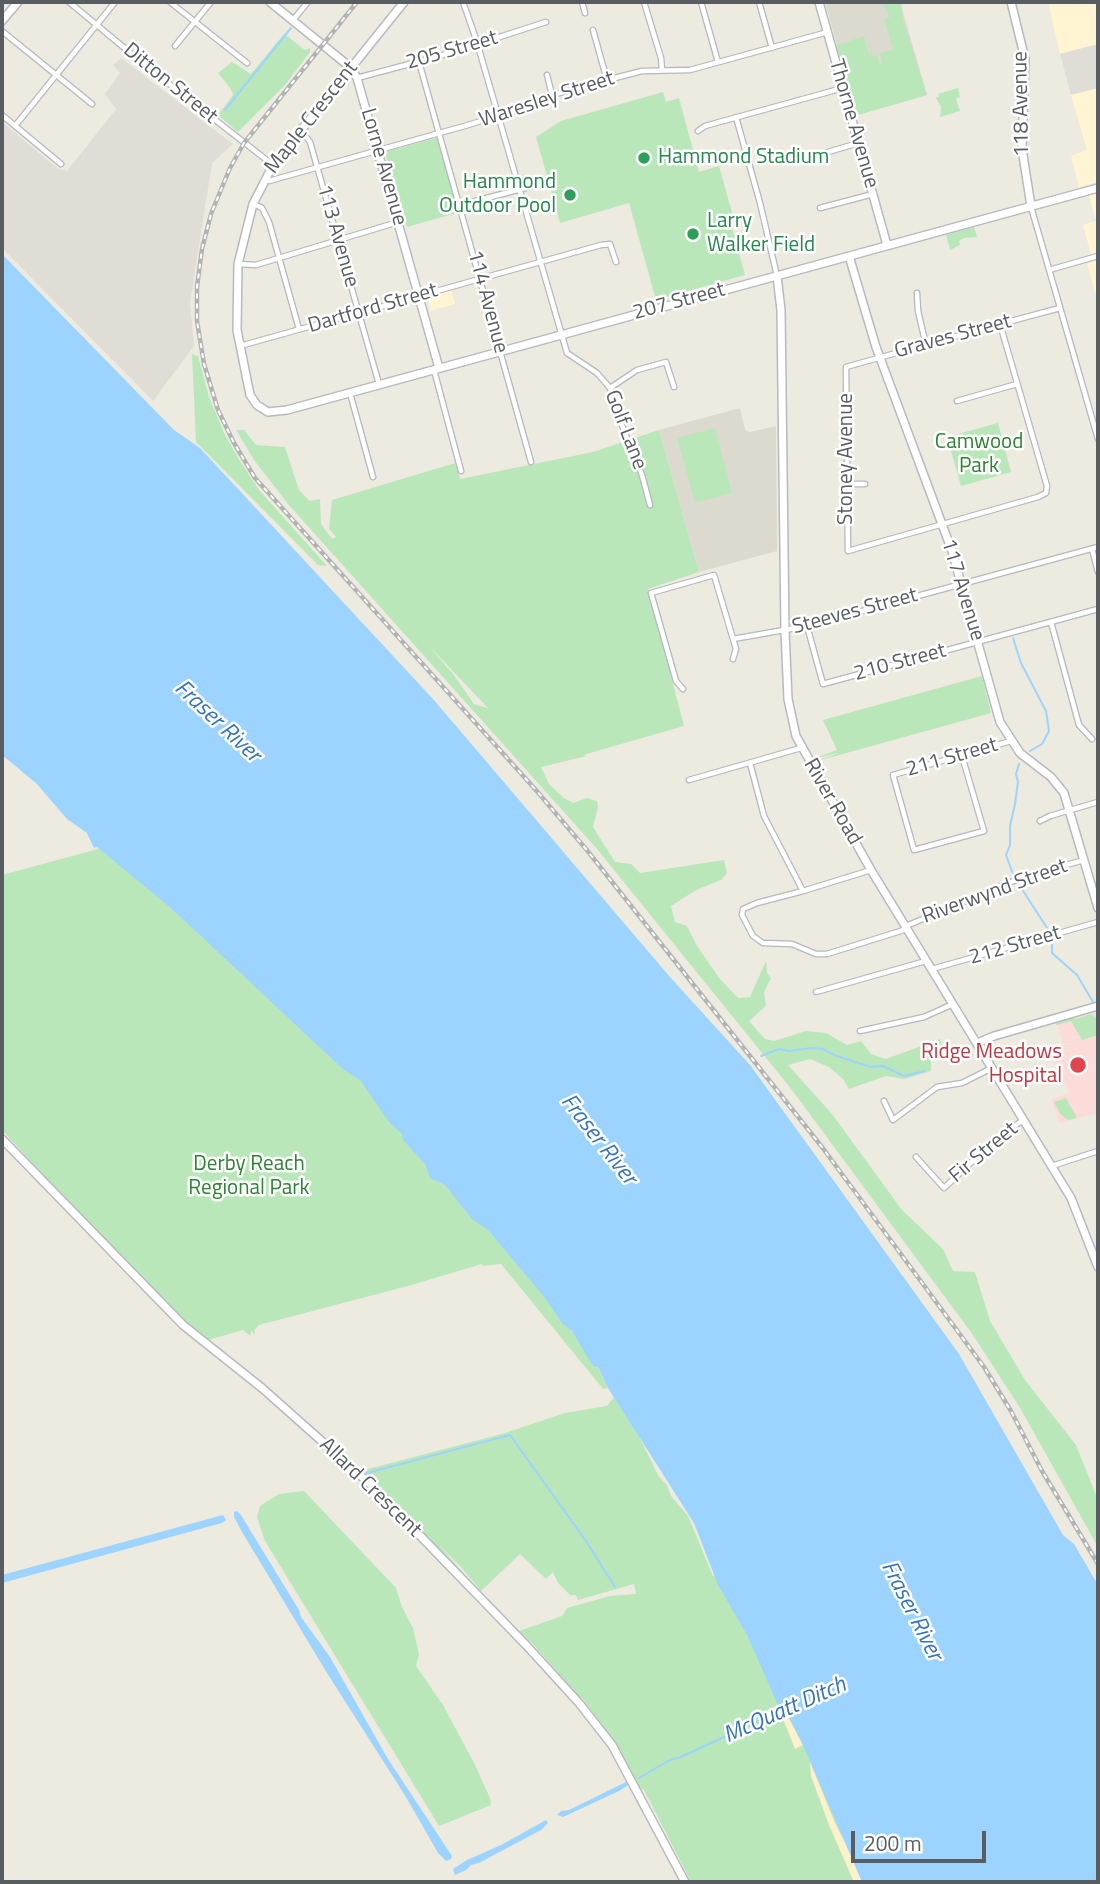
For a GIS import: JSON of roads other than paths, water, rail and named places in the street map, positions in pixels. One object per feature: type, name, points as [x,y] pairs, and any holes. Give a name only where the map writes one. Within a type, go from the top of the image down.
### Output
[{"type":"street","points":[[2,21],[18,2]]},
{"type":"street","name":"Ditton Street","points":[[69,2],[273,165]]},
{"type":"street","points":[[15,126],[115,2]]},
{"type":"street","points":[[170,2],[247,63]]},
{"type":"street","points":[[176,46],[211,2]]},
{"type":"street","name":"Lorne Avenue","points":[[270,2],[350,67],[358,80],[419,296],[461,471]]},
{"type":"street","points":[[293,20],[308,2]]},
{"type":"street","name":"Maple Crescent","points":[[260,408],[250,395],[239,346],[236,309],[238,264],[253,204],[273,165],[404,2]]},
{"type":"street","name":"Golf Lane","points":[[463,2],[478,44],[561,334],[569,355],[597,373],[611,388],[650,505]]},
{"type":"street","points":[[582,2],[585,13]]},
{"type":"street","points":[[644,2],[662,69]]},
{"type":"street","points":[[701,2],[718,62]]},
{"type":"street","points":[[759,2],[772,48]]},
{"type":"street","name":"Thorne Avenue","points":[[819,2],[887,245]]},
{"type":"street","name":"118 Avenue","points":[[1011,2],[1025,60],[1022,149],[1031,206]]},
{"type":"street","name":"205 Street","points":[[358,80],[546,22]]},
{"type":"street","points":[[593,30],[607,80]]},
{"type":"street","points":[[2,31],[92,104]]},
{"type":"street","name":"Waresley Street","points":[[269,181],[498,116],[527,107],[552,95],[607,80],[642,71],[690,69],[828,32]]},
{"type":"street","name":"114 Avenue","points":[[419,62],[531,462]]},
{"type":"street","points":[[547,75],[552,95]]},
{"type":"street","points":[[341,79],[358,80]]},
{"type":"street","points":[[698,131],[705,126],[843,88]]},
{"type":"street","points":[[2,115],[61,164]]},
{"type":"street","points":[[736,117],[777,276]]},
{"type":"street","name":"113 Avenue","points":[[300,130],[308,139],[379,384]]},
{"type":"street","points":[[805,159],[859,143]]},
{"type":"street","points":[[460,205],[548,182]]},
{"type":"street","name":"207 Street","points":[[260,408],[268,412],[280,412],[1098,188]]},
{"type":"street","points":[[820,208],[873,194]]},
{"type":"street","points":[[253,204],[262,208],[267,215],[299,329]]},
{"type":"street","points":[[1031,206],[1098,439]]},
{"type":"street","points":[[238,264],[256,265],[398,222]]},
{"type":"street","name":"Dartford Street","points":[[239,346],[610,244],[615,262]]},
{"type":"street","name":"117 Avenue","points":[[849,256],[880,358],[962,583],[998,716],[1020,752],[1058,784],[1064,793],[1098,908]]},
{"type":"street","points":[[1049,270],[1098,256]]},
{"type":"street","name":"River Road","points":[[777,276],[781,310],[785,631],[790,713],[801,748],[870,870],[1052,1166],[1076,1208],[1098,1267]]},
{"type":"street","points":[[917,293],[926,345]]},
{"type":"street","name":"Graves Street","points":[[846,367],[1060,308]]},
{"type":"street","points":[[943,525],[1046,493],[1047,486],[1000,324]]},
{"type":"street","points":[[611,388],[637,370],[666,362],[674,387]]},
{"type":"street","name":"Stoney Avenue","points":[[846,367],[848,551],[943,525]]},
{"type":"street","points":[[957,401],[1017,384]]},
{"type":"street","points":[[350,393],[373,477]]},
{"type":"street","points":[[846,484],[865,484]]},
{"type":"street","name":"Steeves Street","points":[[733,639],[807,626],[1098,547]]},
{"type":"street","points":[[1092,549],[1098,572]]},
{"type":"street","points":[[683,689],[676,681],[651,593],[714,575],[736,649],[733,659]]},
{"type":"street","name":"210 Street","points":[[807,626],[823,684],[1098,610]]},
{"type":"street","points":[[1051,622],[1079,725],[1091,739]]},
{"type":"street","name":"211 Street","points":[[962,756],[984,831],[914,850],[893,775],[1011,741]]},
{"type":"street","points":[[689,780],[801,748]]},
{"type":"street","points":[[750,764],[764,816],[803,891],[870,870]]},
{"type":"street","points":[[1040,821],[1098,802]]},
{"type":"street","name":"Riverwynd Street","points":[[803,891],[743,909],[742,915],[753,936],[763,943],[792,944],[816,954],[827,954],[906,928],[1023,877],[1084,860]]},
{"type":"street","name":"212 Street","points":[[932,969],[1098,922]]},
{"type":"street","points":[[816,992],[926,961]]},
{"type":"street","points":[[860,1031],[924,1017],[953,1004]]},
{"type":"street","points":[[977,1043],[994,1035],[1098,1006]]},
{"type":"street","points":[[884,1101],[892,1120],[937,1087],[962,1083],[992,1068]]},
{"type":"street","name":"Fir Street","points":[[916,1157],[944,1188],[995,1140],[1023,1120]]},
{"type":"street","name":"Allard Crescent","points":[[2,1139],[188,1331],[262,1388],[370,1484],[526,1645],[579,1703],[612,1745],[685,1882]]},
{"type":"street","points":[[1052,1166],[1098,1151]]},
{"type":"water","name":"Fraser River","points":[[2,254],[174,430],[200,448],[433,699],[670,977],[750,1065],[959,1354],[1063,1535],[1074,1544],[1098,1585],[1098,1882],[862,1882],[803,1745],[787,1714],[782,1714],[747,1635],[718,1585],[694,1523],[608,1388],[598,1367],[593,1366],[572,1331],[562,1323],[545,1298],[488,1230],[473,1220],[445,1185],[430,1178],[425,1164],[389,1122],[360,1080],[344,1070],[172,909],[97,847],[94,848],[87,833],[67,819],[36,783],[2,755]]},
{"type":"water","points":[[237,1511],[301,1617],[330,1657],[388,1759],[452,1856],[451,1859],[446,1861],[438,1853],[406,1797],[327,1673],[242,1532],[234,1517],[234,1512]]},
{"type":"water","points":[[223,1515],[226,1520],[222,1523],[2,1583],[2,1575]]},
{"type":"water","points":[[626,1782],[628,1785],[619,1791],[563,1817],[557,1815],[561,1811],[569,1810]]},
{"type":"water","points":[[546,1820],[548,1823],[541,1830],[455,1875],[453,1869],[467,1860]]},
{"type":"waterway","points":[[225,110],[291,28]]},
{"type":"waterway","points":[[1013,638],[1021,663],[1046,711],[1049,731],[1042,744],[1030,751]]},
{"type":"waterway","points":[[1014,877],[1006,855],[1010,845],[1019,764]]},
{"type":"waterway","points":[[1018,883],[1049,931]]},
{"type":"waterway","points":[[1052,943],[1052,953],[1077,975],[1093,1002]]},
{"type":"waterway","points":[[761,1056],[779,1049],[823,1049],[871,1067],[883,1066],[904,1076],[925,1071]]},
{"type":"waterway","points":[[367,1473],[510,1435],[586,1541],[615,1587]]},
{"type":"waterway","name":"McQuatt Ditch","points":[[639,1778],[668,1761],[780,1711]]},
{"type":"railway","points":[[357,2],[244,143],[230,168],[211,214],[202,249],[197,287],[197,321],[204,364],[218,410],[255,478],[586,849],[822,1147],[984,1367],[1098,1564]]},
{"type":"place","name":"Hammond Stadium","points":[[644,158]]},
{"type":"place","name":"Hammond Outdoor Pool","points":[[570,195]]},
{"type":"place","name":"Larry Walker Field","points":[[693,234]]},
{"type":"place","name":"Ridge Meadows Hospital","points":[[1078,1065]]},
{"type":"park label","name":"Camwood Park","points":[[979,455]]},
{"type":"park label","name":"Derby Reach Regional Park","points":[[249,1177]]}]
